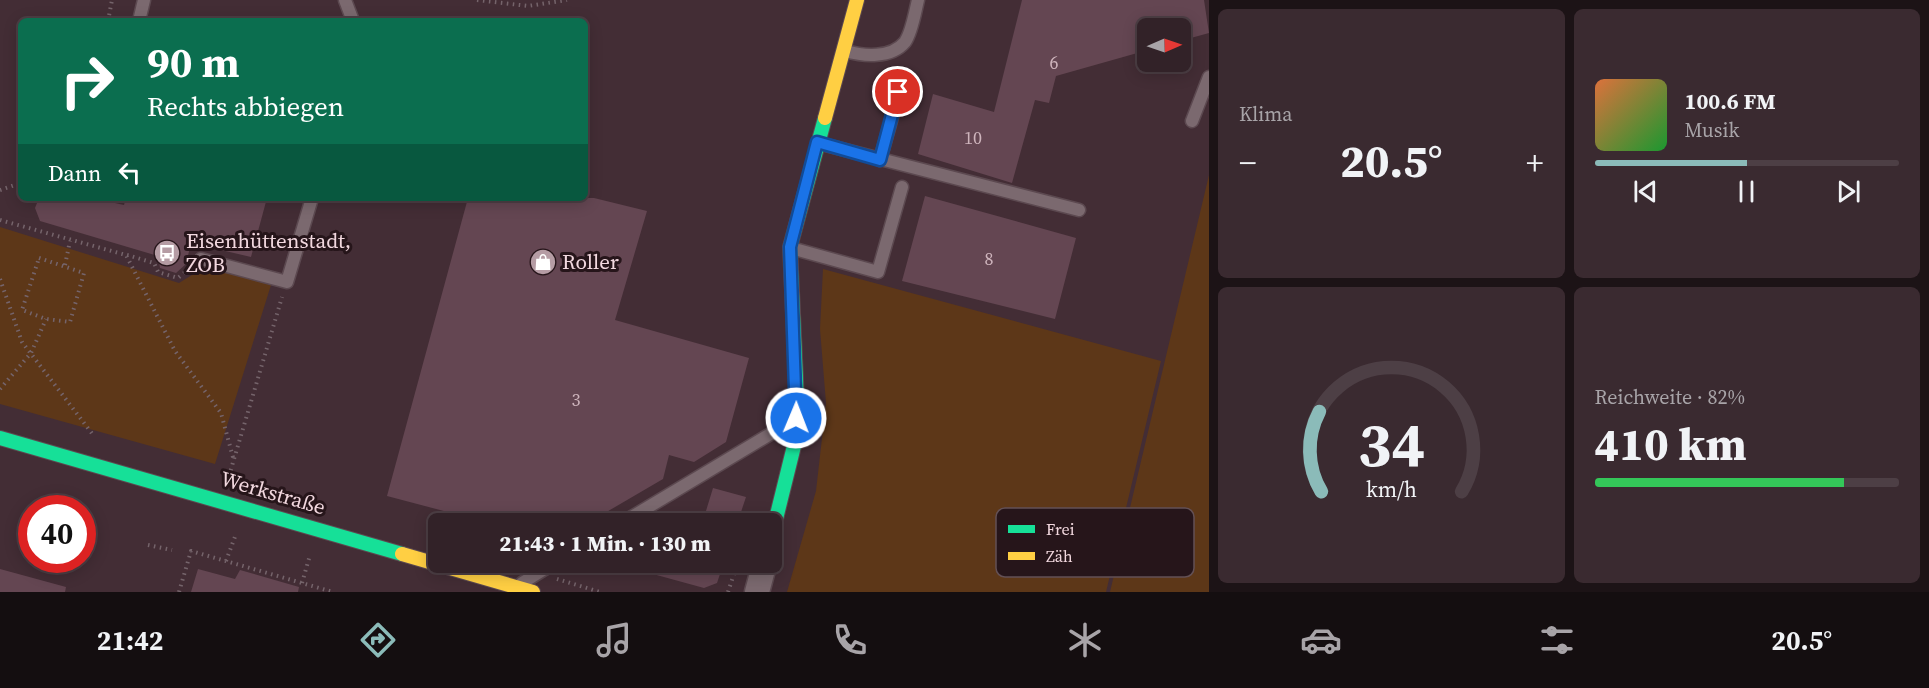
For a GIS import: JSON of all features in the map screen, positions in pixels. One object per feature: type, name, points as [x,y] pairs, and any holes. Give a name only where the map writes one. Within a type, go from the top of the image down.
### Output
[{"type":"street","points":[[777,513],[795,442],[790,247],[857,0]]},
{"type":"street","name":"Werkstraße","points":[[0,438],[222,500],[533,592]]},
{"type":"street","points":[[758,592],[762,573]]},
{"type":"lane","points":[[140,18],[144,0]]},
{"type":"lane","points":[[345,0],[352,18]]},
{"type":"lane","points":[[844,51],[867,57],[892,50],[905,42],[918,0]]},
{"type":"lane","points":[[1192,121],[1209,77]]},
{"type":"lane","points":[[880,160],[898,92]]},
{"type":"lane","points":[[817,142],[1079,210]]},
{"type":"lane","points":[[790,247],[878,272],[902,187]]},
{"type":"lane","points":[[201,259],[287,282],[311,201]]},
{"type":"lane","points":[[638,513],[796,418]]},
{"type":"lane","points":[[516,587],[538,573]]},
{"type":"path","points":[[109,18],[112,0]]},
{"type":"path","points":[[477,0],[528,6],[567,0]]},
{"type":"path","points":[[0,190],[18,184]]},
{"type":"path","points":[[0,220],[154,263],[158,272],[178,278],[201,259]]},
{"type":"path","points":[[65,265],[70,241]]},
{"type":"path","points":[[126,255],[175,351],[221,413],[234,461]]},
{"type":"path","points":[[39,258],[84,273],[70,322],[46,319],[22,310],[39,258]]},
{"type":"path","points":[[0,279],[22,342],[120,471]]},
{"type":"path","points":[[222,500],[280,304]]},
{"type":"path","points":[[0,389],[31,353],[46,319]]},
{"type":"path","points":[[148,545],[172,550]]},
{"type":"path","points":[[179,592],[191,551],[260,574],[333,592]]},
{"type":"path","points":[[302,583],[310,554]]},
{"type":"path","points":[[728,592],[734,573]]},
{"type":"shaded area","points":[[1209,175],[1209,592],[1110,592],[1114,577],[1194,577],[1194,508],[1130,508]]},
{"type":"shaded area","points":[[0,227],[179,283],[205,267],[271,285],[215,464],[0,404]]},
{"type":"shaded area","points":[[823,269],[1161,361],[1126,508],[996,508],[996,577],[1110,577],[1106,592],[787,592],[816,491],[826,403],[820,329]]},
{"type":"building","points":[[1022,0],[1204,0],[1209,33],[1191,38],[1191,18],[1137,18],[1137,53],[1056,76],[1049,103],[1035,100],[1012,183],[918,154],[933,94],[994,112]]},
{"type":"building","points":[[925,196],[1076,238],[1055,319],[902,281]]},
{"type":"building","points":[[588,198],[594,198],[647,211],[615,320],[749,358],[726,442],[694,462],[669,455],[663,479],[605,513],[451,513],[387,496],[467,201],[588,201]]},
{"type":"building","points":[[38,201],[106,201],[124,205],[125,201],[266,201],[251,257],[191,243],[186,264],[176,273],[160,268],[158,256],[40,221],[35,208]]},
{"type":"building","points":[[713,488],[746,497],[741,513],[705,513]]},
{"type":"building","points":[[0,569],[66,587],[65,592],[0,592]]},
{"type":"building","points":[[198,569],[235,579],[240,570],[299,587],[298,592],[191,592]]},
{"type":"building","points":[[649,573],[720,573],[717,583],[704,588]]},
{"type":"traffic: fast","points":[[777,513],[795,442],[797,402],[790,247],[825,118]]},
{"type":"traffic: fast","points":[[0,438],[402,554]]},
{"type":"traffic: slow","points":[[825,118],[857,0]]},
{"type":"traffic: slow","points":[[402,554],[533,592]]},
{"type":"place","name":"Eisenhüttenstadt, ZOB","points":[[167,253]]},
{"type":"place","name":"Roller","points":[[543,262]]},
{"type":"route","points":[[796,418],[797,402],[790,302],[790,247],[817,142],[880,160],[898,92]]}]
